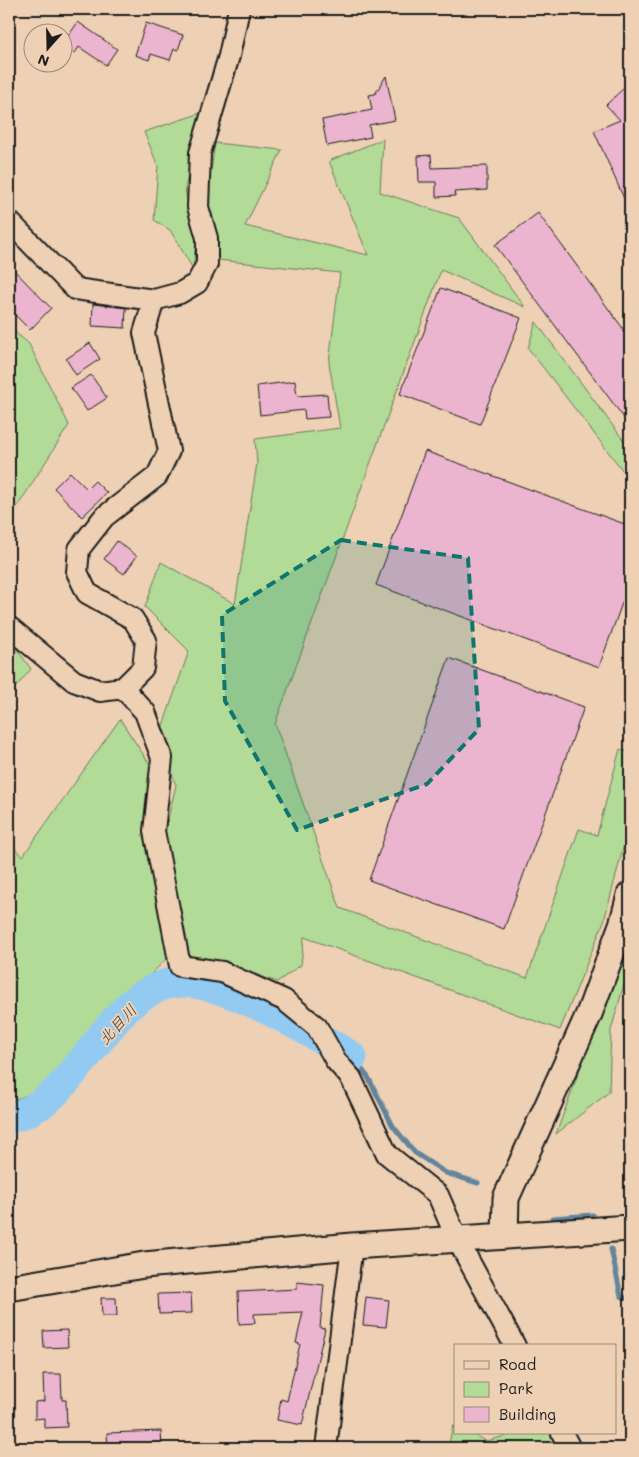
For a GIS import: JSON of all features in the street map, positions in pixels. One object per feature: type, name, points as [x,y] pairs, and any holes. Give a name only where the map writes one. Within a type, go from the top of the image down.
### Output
[{"type":"street","points":[[9,221],[75,288],[154,300],[180,293],[196,283],[207,264],[207,238],[198,207],[200,153],[228,56],[239,9]]},
{"type":"street","points":[[9,627],[74,680],[100,691],[123,688],[143,668],[146,640],[133,619],[87,593],[77,572],[79,549],[104,516],[156,476],[169,451],[144,334],[154,300]]},
{"type":"street","points":[[123,688],[145,712],[162,758],[154,831],[180,966],[222,972],[284,1000],[317,1027],[336,1061],[352,1078],[386,1154],[438,1195],[457,1239],[514,1344]]},
{"type":"street","points":[[505,1236],[506,1198],[589,1014],[623,922],[630,895]]},
{"type":"street","points":[[9,1288],[144,1265],[352,1246],[630,1228]]},
{"type":"street","points":[[326,1448],[352,1246]]},
{"type":"street","points":[[563,1434],[570,1448]]},
{"type":"highlighted area","points":[[341,540],[468,558],[479,729],[427,784],[297,830],[225,701],[222,615]]},
{"type":"green space","points":[[201,113],[185,189],[196,241],[193,269],[170,230],[154,220],[158,166],[144,132]]},
{"type":"green space","points":[[383,139],[380,192],[459,218],[525,307],[441,270],[275,724],[340,908],[527,978],[579,829],[597,835],[620,749],[630,753],[630,822],[604,921],[560,1030],[304,937],[301,965],[277,982],[236,967],[168,957],[35,1092],[9,1102],[9,844],[23,856],[120,719],[152,768],[146,823],[166,827],[176,785],[159,737],[189,651],[145,607],[161,562],[235,604],[257,463],[255,439],[340,428],[329,363],[340,273],[218,260],[206,204],[215,143],[282,150],[245,226],[368,255],[329,161]]},
{"type":"green space","points":[[536,322],[630,449],[630,480],[528,348]]},
{"type":"green space","points":[[9,327],[29,344],[69,425],[12,515],[9,530]]},
{"type":"green space","points":[[13,644],[31,669],[9,695],[9,647]]},
{"type":"green space","points":[[630,933],[630,964],[611,1030],[609,1092],[556,1134]]},
{"type":"green space","points":[[453,1425],[454,1434],[472,1434],[486,1441],[513,1434],[550,1434],[556,1448],[448,1448]]},
{"type":"building","points":[[78,22],[117,49],[106,65],[79,47],[75,53],[72,51],[72,31]]},
{"type":"building","points":[[146,23],[183,35],[178,50],[174,49],[170,60],[151,54],[149,60],[135,55]]},
{"type":"building","points":[[386,76],[395,120],[369,125],[371,137],[327,146],[322,120],[372,110],[369,95],[375,94]]},
{"type":"building","points":[[630,82],[630,212],[594,131],[620,120],[606,105]]},
{"type":"building","points":[[431,155],[432,168],[487,166],[487,190],[454,192],[455,196],[436,197],[436,182],[419,182],[418,156]]},
{"type":"building","points":[[538,213],[630,338],[630,426],[495,245]]},
{"type":"building","points":[[9,265],[51,308],[30,330],[9,309]]},
{"type":"building","points":[[441,288],[521,318],[480,424],[400,394]]},
{"type":"building","points":[[93,304],[126,308],[125,328],[92,326]]},
{"type":"building","points":[[90,343],[100,359],[76,375],[66,359]]},
{"type":"building","points":[[91,375],[107,398],[87,411],[71,388]]},
{"type":"building","points":[[295,381],[297,396],[327,394],[329,417],[305,419],[304,410],[260,415],[257,386]]},
{"type":"building","points":[[425,451],[630,526],[630,581],[599,667],[376,585]]},
{"type":"building","points":[[70,472],[87,489],[95,481],[107,493],[82,517],[54,488]]},
{"type":"building","points":[[117,541],[137,556],[124,574],[104,559]]},
{"type":"building","points":[[449,658],[584,707],[504,929],[369,880]]},
{"type":"building","points":[[297,1282],[324,1285],[320,1328],[325,1329],[302,1425],[277,1420],[281,1399],[287,1401],[300,1344],[296,1343],[303,1312],[254,1314],[255,1323],[239,1324],[238,1292],[297,1289]]},
{"type":"building","points":[[191,1293],[192,1313],[159,1314],[158,1294]]},
{"type":"building","points":[[366,1297],[389,1300],[386,1327],[363,1325]]},
{"type":"building","points":[[101,1298],[116,1298],[117,1316],[102,1316]]},
{"type":"building","points":[[67,1330],[68,1347],[44,1348],[43,1331]]},
{"type":"building","points":[[43,1374],[61,1374],[62,1400],[66,1400],[67,1427],[44,1428],[44,1418],[35,1419],[35,1402],[44,1401]]},
{"type":"building","points":[[161,1431],[162,1448],[108,1448],[107,1433]]},
{"type":"waterway","name":"北目川","points":[[9,1118],[31,1110],[49,1098],[72,1074],[124,1011],[145,994],[172,983],[192,983],[215,988],[239,997],[290,1021],[352,1057]]},
{"type":"waterway","points":[[352,1057],[368,1077],[393,1126],[415,1153],[446,1173],[478,1183]]},
{"type":"waterway","points":[[552,1218],[593,1215]]},
{"type":"waterway","points":[[611,1249],[621,1296],[630,1300]]}]
